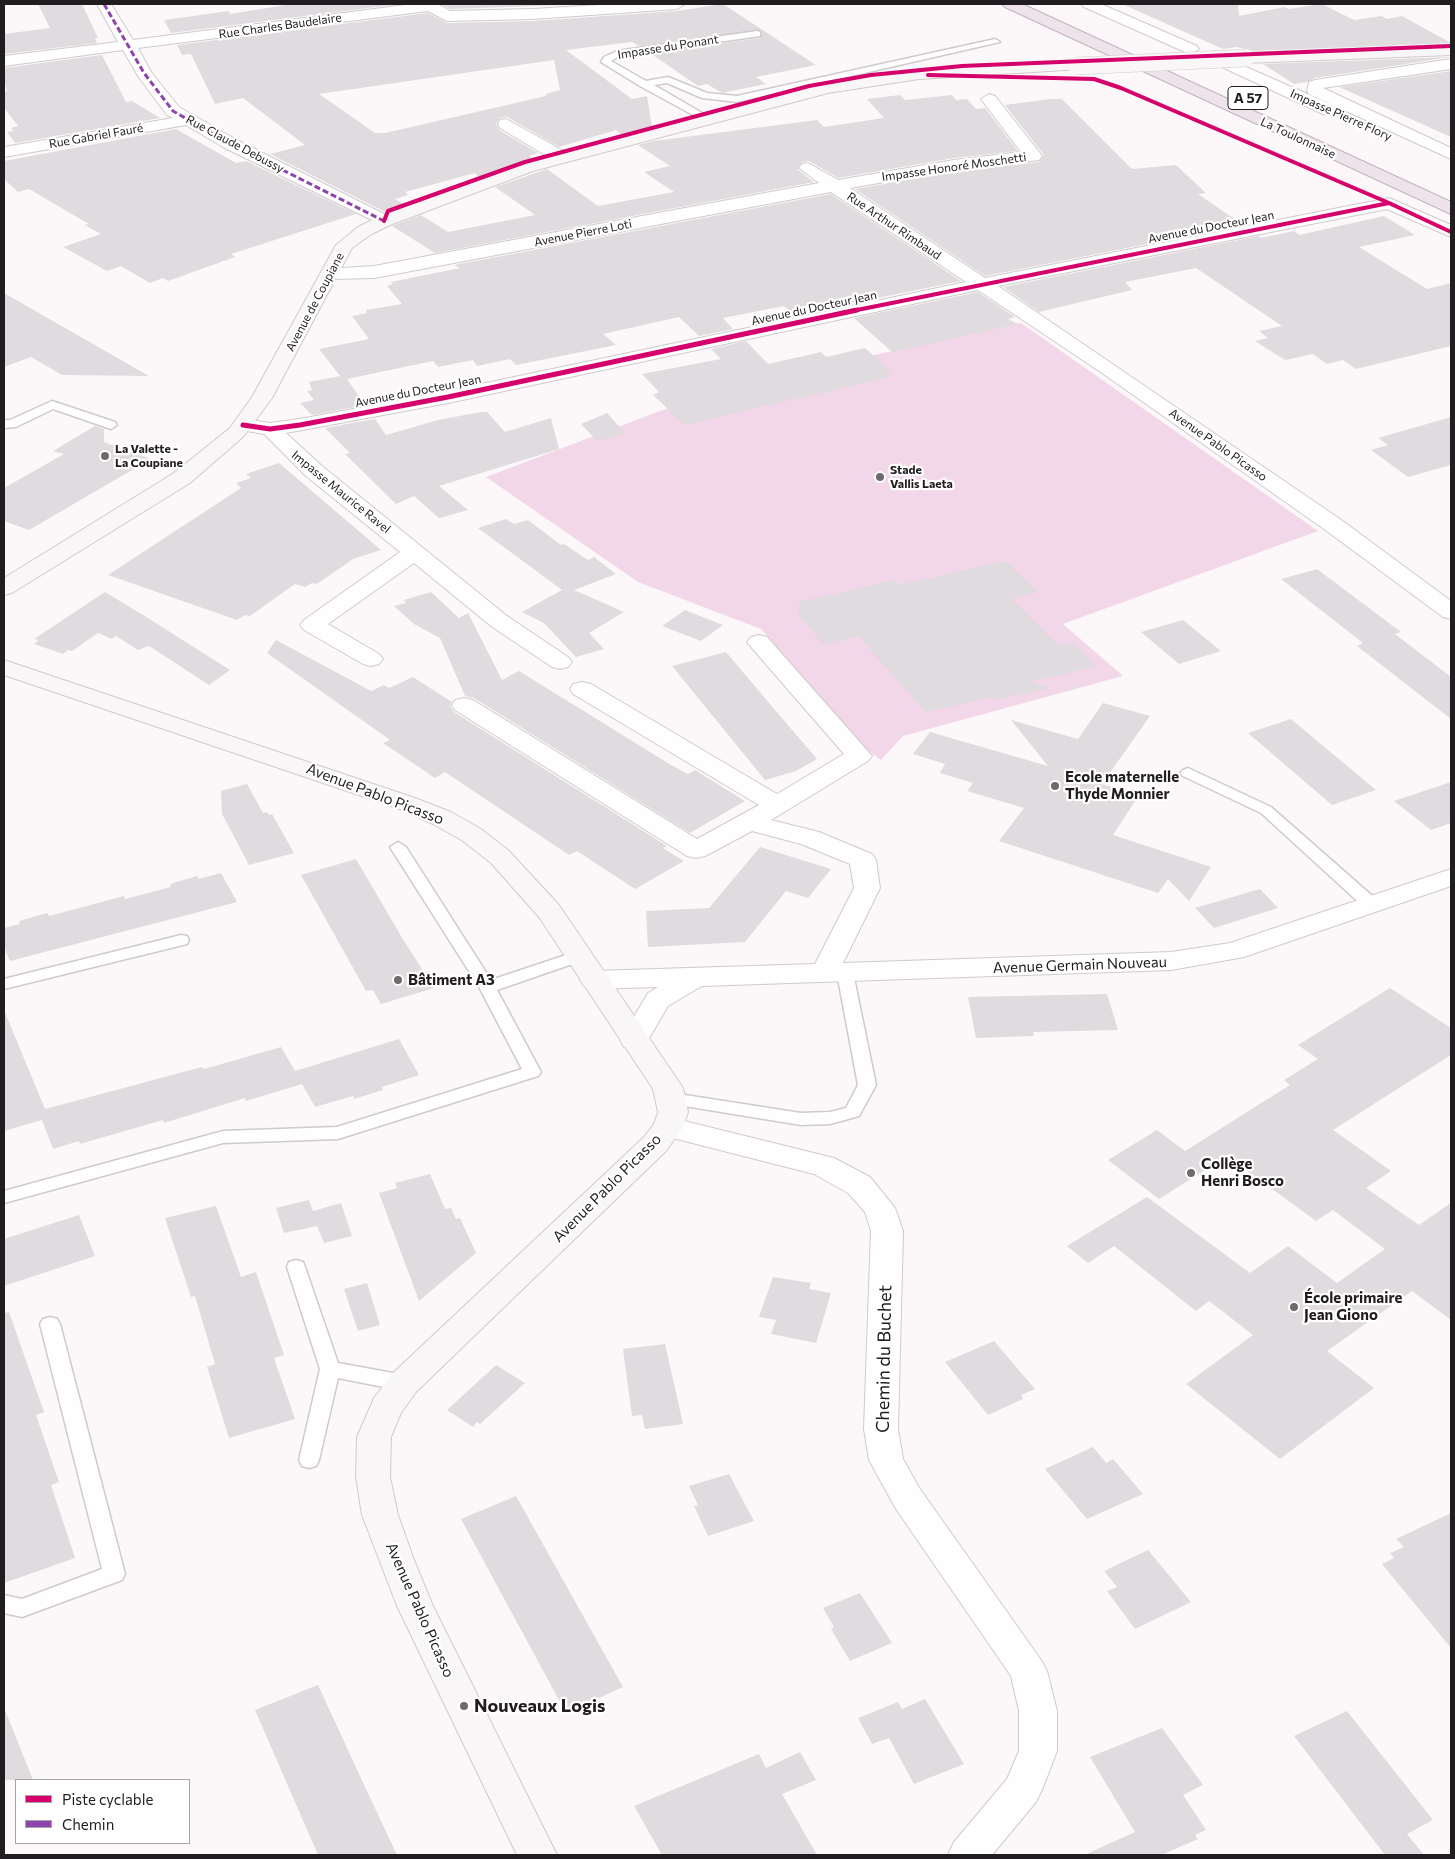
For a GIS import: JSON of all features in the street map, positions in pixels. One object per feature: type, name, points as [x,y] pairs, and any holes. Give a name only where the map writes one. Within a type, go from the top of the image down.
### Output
[{"type":"highway","name":"La Toulonnaise","points":[[1010,4],[1451,209]]},
{"type":"highway","name":"La Toulonnaise","points":[[1045,4],[1451,192]]},
{"type":"main road","name":"Avenue de Coupiane","points":[[4,588],[182,478],[243,425],[262,398],[332,273],[345,245],[364,231],[384,221],[528,167],[826,88],[919,74],[1076,66],[1238,62],[1451,50]]},
{"type":"main road","name":"Avenue Pablo Picasso","points":[[4,667],[312,770],[442,818],[472,835],[500,856],[549,911],[668,1088],[670,1113],[635,1164],[404,1383],[386,1407],[374,1437],[373,1477],[380,1515],[415,1606],[537,1855]]},
{"type":"street","name":"Rue Claude Debussy","points":[[104,4],[144,73],[173,111],[229,143],[384,221]]},
{"type":"street","points":[[430,5],[447,16],[532,14],[677,4]]},
{"type":"street","points":[[1089,4],[1191,49]]},
{"type":"street","name":"Rue Charles Baudelaire","points":[[4,61],[430,5]]},
{"type":"street","name":"Impasse Pierre Flory","points":[[1238,62],[1451,165]]},
{"type":"street","points":[[1451,64],[1363,76],[1315,85],[1315,91],[1451,154]]},
{"type":"street","name":"Impasse Honoré Moschetti","points":[[833,186],[954,165],[1033,156],[989,99]]},
{"type":"street","name":"Rue Gabriel Fauré","points":[[4,152],[188,120]]},
{"type":"street","points":[[506,124],[561,157]]},
{"type":"street","name":"Rue Arthur Rimbaud","points":[[808,168],[981,284]]},
{"type":"street","name":"Avenue Pierre Loti","points":[[332,273],[374,272],[833,186]]},
{"type":"street","name":"Avenue du Docteur Jean","points":[[243,425],[270,429],[448,397],[981,284],[1389,203],[1451,232]]},
{"type":"street","name":"Avenue Pablo Picasso","points":[[981,284],[1157,402],[1332,524],[1451,612]]},
{"type":"street","name":"Impasse Maurice Ravel","points":[[270,429],[314,471],[499,621],[560,662]]},
{"type":"street","points":[[371,659],[312,625],[415,552]]},
{"type":"street","points":[[464,705],[696,850],[777,806],[859,756],[759,642]]},
{"type":"street","points":[[582,689],[777,806]]},
{"type":"street","points":[[749,822],[810,838],[863,860],[866,888],[835,973]]},
{"type":"street","name":"Avenue Germain Nouveau","points":[[586,968],[696,977],[1172,962],[1234,951],[1451,877]]},
{"type":"street","name":"Avenue Germain Nouveau","points":[[634,1040],[658,1000],[696,977]]},
{"type":"street","name":"Chemin du Buchet","points":[[670,1113],[823,1166],[859,1185],[879,1208],[887,1232],[880,1429],[886,1460],[908,1499],[1028,1671],[1038,1711],[1038,1751],[1022,1790],[968,1855]]},
{"type":"lane","name":"Impasse du Ponant","points":[[706,119],[606,62],[607,59],[617,54],[757,34]]},
{"type":"lane","points":[[643,84],[668,80],[704,96],[737,98],[994,42]]},
{"type":"lane","points":[[4,424],[12,424],[52,405],[111,425]]},
{"type":"lane","points":[[1188,773],[1266,810],[1372,905]]},
{"type":"lane","points":[[4,1198],[223,1137],[338,1133],[532,1072],[487,987],[398,847]]},
{"type":"lane","points":[[4,984],[181,940]]},
{"type":"lane","points":[[487,987],[586,968]]},
{"type":"lane","points":[[670,1113],[801,1119],[830,1118],[853,1112],[867,1085],[835,973]]},
{"type":"lane","points":[[296,1267],[330,1369],[308,1460]]},
{"type":"lane","points":[[4,1604],[22,1608],[114,1574],[50,1324]]},
{"type":"lane","points":[[330,1369],[404,1383]]},
{"type":"shaded area","points":[[1021,323],[1318,531],[1063,624],[1123,676],[903,736],[881,760],[867,750],[761,629],[638,582],[486,477],[718,389]]},
{"type":"building","points":[[38,4],[82,4],[98,38],[95,38],[97,43],[4,54],[4,34],[50,28]]},
{"type":"building","points":[[292,4],[400,4],[171,33],[164,20],[229,11],[230,14]]},
{"type":"building","points":[[441,4],[566,4],[567,5],[450,9]]},
{"type":"building","points":[[723,4],[816,65],[756,77],[766,84],[722,93],[707,84],[698,86],[650,53],[760,38],[761,30],[639,46],[632,42],[566,50],[632,99],[647,96],[652,127],[622,135],[616,130],[559,147],[507,117],[500,118],[496,123],[499,130],[538,153],[529,156],[532,158],[479,177],[475,173],[405,192],[408,195],[395,199],[405,205],[385,212],[270,154],[305,145],[243,98],[215,104],[191,54],[182,55],[177,45],[428,13],[447,23],[533,21],[677,11]],"holes":[[[554,60],[560,90],[546,94],[546,96],[385,133],[375,133],[319,94]]]},
{"type":"building","points":[[1122,4],[1238,4],[1239,16],[1284,7],[1289,9],[1322,4],[1354,20],[1382,16],[1387,19],[1402,16],[1451,43],[1253,51],[1237,47],[1223,49]]},
{"type":"building","points":[[102,55],[126,102],[132,101],[160,118],[15,143],[7,132],[14,131],[11,128],[18,126],[4,108],[4,92],[7,91],[4,82],[4,68]]},
{"type":"building","points":[[1451,57],[1315,78],[1307,82],[1294,84],[1263,64]]},
{"type":"building","points":[[1451,71],[1451,137],[1339,87]]},
{"type":"building","points":[[900,95],[905,100],[952,95],[956,100],[967,99],[976,109],[985,108],[1018,151],[954,158],[838,178],[809,161],[802,162],[798,170],[814,182],[435,253],[392,226],[421,215],[448,232],[535,215],[495,187],[547,169],[598,206],[674,192],[644,172],[670,166],[638,145],[654,141],[817,120],[824,127],[884,118],[867,99]]},
{"type":"building","points":[[1062,99],[1132,169],[1176,165],[1206,193],[1198,194],[1243,225],[985,276],[855,189],[954,172],[1039,162],[1044,155],[1005,105]]},
{"type":"building","points":[[176,129],[236,163],[246,161],[356,214],[231,254],[235,257],[168,281],[163,278],[150,283],[121,266],[107,271],[63,247],[101,234],[85,225],[89,224],[29,189],[18,192],[4,179],[4,161]]},
{"type":"building","points":[[831,194],[961,281],[794,315],[784,306],[723,318],[733,329],[699,336],[679,317],[603,334],[616,345],[516,365],[510,359],[477,366],[473,360],[438,367],[433,361],[347,379],[365,405],[312,415],[300,403],[314,400],[307,391],[312,390],[309,382],[340,376],[319,349],[369,339],[352,316],[367,313],[366,310],[402,304],[387,286],[393,284],[391,282],[460,268],[454,265]]},
{"type":"building","points":[[1384,216],[1415,235],[1359,247],[1427,289],[1451,283],[1451,346],[1356,369],[1343,360],[1327,364],[1313,354],[1285,360],[1255,341],[1268,338],[1259,331],[1282,326],[1196,268],[1125,282],[1132,290],[1039,312],[1003,287],[1259,236],[1261,238],[1294,231],[1299,235]]},
{"type":"building","points":[[978,292],[1015,317],[1008,319],[1018,324],[892,352],[854,318]]},
{"type":"building","points":[[4,293],[149,376],[62,375],[31,357],[4,367]]},
{"type":"building","points":[[746,341],[768,364],[821,352],[826,357],[865,348],[890,370],[886,371],[892,376],[685,425],[653,395],[659,392],[642,374],[721,359],[711,349]]},
{"type":"building","points":[[487,412],[505,432],[551,418],[559,449],[439,486],[468,510],[439,518],[414,496],[396,504],[345,454],[350,453],[325,428],[375,419],[386,435],[438,420]]},
{"type":"building","points":[[607,413],[626,434],[597,441],[581,424]]},
{"type":"building","points":[[1451,417],[1451,465],[1408,477],[1371,450],[1388,445],[1378,438]]},
{"type":"building","points":[[95,426],[104,429],[104,442],[151,459],[29,530],[4,521],[4,488],[64,454],[53,451]]},
{"type":"building","points":[[279,463],[381,550],[353,559],[317,584],[312,583],[305,587],[295,584],[250,616],[245,615],[237,620],[108,575],[241,488],[236,483],[251,478],[246,474]]},
{"type":"building","points":[[506,519],[514,524],[528,520],[561,545],[564,544],[588,560],[594,557],[616,574],[574,590],[624,612],[589,633],[604,649],[576,657],[544,623],[522,612],[562,590],[478,528]]},
{"type":"building","points":[[1005,561],[1038,592],[1011,599],[1059,646],[1074,643],[1096,666],[1031,682],[1051,688],[995,700],[991,697],[926,712],[858,636],[823,644],[799,615],[799,602],[894,580],[899,585]]},
{"type":"building","points":[[1317,569],[1401,632],[1395,634],[1451,677],[1451,719],[1357,646],[1363,643],[1281,579]]},
{"type":"building","points":[[105,592],[230,670],[209,685],[149,646],[138,650],[116,636],[112,639],[98,633],[72,651],[68,650],[63,654],[34,644],[39,640],[34,639]]},
{"type":"building","points":[[431,592],[459,618],[468,613],[502,680],[519,671],[671,765],[688,774],[695,770],[745,801],[690,833],[474,698],[465,696],[440,638],[414,624],[394,606],[406,603],[404,600]]},
{"type":"building","points":[[685,610],[723,625],[701,641],[662,626]]},
{"type":"building","points":[[1183,620],[1221,651],[1179,664],[1141,632]]},
{"type":"building","points":[[276,640],[371,691],[384,685],[389,688],[413,677],[452,702],[450,706],[454,712],[667,846],[663,848],[684,861],[635,889],[577,851],[569,855],[445,772],[435,778],[383,743],[390,740],[267,653]]},
{"type":"building","points":[[726,652],[817,759],[796,771],[765,780],[672,666]]},
{"type":"building","points":[[1103,703],[1150,716],[1102,784],[1139,795],[1113,835],[1211,867],[1189,901],[1168,879],[1158,893],[999,841],[1024,808],[967,791],[973,783],[940,773],[945,764],[913,754],[930,732],[1048,766],[1011,720],[1078,739]]},
{"type":"building","points":[[1291,719],[1376,790],[1332,805],[1248,733]]},
{"type":"building","points":[[1451,782],[1451,823],[1431,830],[1394,801]]},
{"type":"building","points":[[247,784],[263,813],[272,814],[294,853],[249,865],[222,814],[221,791]]},
{"type":"building","points":[[760,847],[831,869],[808,898],[786,891],[745,942],[648,947],[646,911],[709,908]]},
{"type":"building","points":[[356,859],[434,988],[381,1004],[373,990],[366,991],[301,875]]},
{"type":"building","points":[[221,873],[237,902],[10,961],[4,947],[4,928],[20,924],[19,921],[47,913],[49,916],[124,896],[125,899],[171,887],[170,884],[197,876],[199,879]]},
{"type":"building","points":[[1260,889],[1278,908],[1214,928],[1195,908]]},
{"type":"building","points":[[1390,988],[1451,1028],[1451,1055],[1333,1130],[1391,1171],[1366,1188],[1419,1225],[1451,1203],[1451,1320],[1412,1291],[1327,1351],[1374,1388],[1280,1459],[1186,1384],[1253,1335],[1209,1301],[1196,1311],[1114,1246],[1088,1263],[1067,1246],[1147,1197],[1250,1273],[1288,1246],[1337,1283],[1385,1249],[1333,1210],[1316,1221],[1227,1156],[1159,1199],[1108,1160],[1157,1130],[1185,1151],[1290,1085],[1284,1080],[1318,1059],[1298,1045]]},
{"type":"building","points":[[1107,994],[1118,1030],[1033,1032],[1034,1036],[976,1038],[968,997]]},
{"type":"building","points":[[4,1010],[45,1109],[202,1067],[204,1069],[281,1047],[295,1071],[399,1039],[419,1075],[382,1087],[383,1090],[354,1099],[353,1096],[315,1107],[302,1084],[246,1101],[245,1098],[164,1123],[163,1120],[80,1144],[79,1141],[53,1149],[42,1120],[4,1131]]},
{"type":"building","points":[[430,1174],[445,1209],[451,1208],[456,1219],[460,1218],[476,1253],[419,1301],[379,1193],[397,1188],[395,1183]]},
{"type":"building","points":[[309,1200],[313,1211],[341,1203],[352,1236],[324,1243],[317,1226],[284,1233],[276,1208]]},
{"type":"building","points":[[216,1206],[241,1277],[256,1272],[284,1355],[274,1358],[295,1419],[229,1438],[207,1367],[215,1364],[195,1296],[191,1297],[165,1218]]},
{"type":"building","points":[[79,1215],[95,1256],[4,1286],[4,1239]]},
{"type":"building","points":[[773,1277],[811,1283],[809,1289],[831,1293],[816,1343],[771,1334],[776,1320],[759,1317]]},
{"type":"building","points":[[367,1283],[380,1325],[358,1331],[344,1289]]},
{"type":"building","points":[[9,1312],[44,1412],[36,1415],[59,1482],[51,1485],[75,1558],[4,1583],[4,1313]]},
{"type":"building","points":[[994,1341],[1035,1389],[1021,1395],[1023,1399],[988,1415],[945,1362]]},
{"type":"building","points":[[665,1344],[683,1424],[645,1429],[642,1415],[632,1416],[623,1349]]},
{"type":"building","points":[[496,1365],[525,1383],[480,1424],[477,1422],[473,1427],[447,1410]]},
{"type":"building","points":[[1093,1447],[1106,1463],[1113,1459],[1143,1494],[1087,1519],[1045,1469]]},
{"type":"building","points":[[729,1474],[754,1521],[708,1536],[694,1506],[698,1505],[689,1486]]},
{"type":"building","points":[[516,1496],[623,1687],[566,1713],[461,1519]]},
{"type":"building","points":[[1451,1513],[1451,1648],[1382,1564],[1394,1558],[1390,1553],[1404,1547],[1396,1539]]},
{"type":"building","points":[[1148,1550],[1191,1602],[1135,1629],[1107,1591],[1117,1587],[1104,1571]]},
{"type":"building","points":[[860,1593],[892,1643],[850,1661],[831,1629],[834,1627],[823,1608]]},
{"type":"building","points":[[318,1685],[397,1855],[318,1855],[255,1710]]},
{"type":"building","points":[[925,1699],[964,1764],[914,1784],[889,1738],[872,1744],[858,1718],[898,1702],[902,1709]]},
{"type":"building","points":[[4,1710],[5,1710],[33,1779],[4,1780]]},
{"type":"building","points":[[1347,1711],[1433,1820],[1407,1834],[1424,1855],[1385,1855],[1294,1736]]},
{"type":"building","points":[[1162,1728],[1203,1785],[1183,1795],[1206,1830],[1195,1835],[1198,1839],[1161,1855],[1084,1855],[1135,1832],[1090,1757]]},
{"type":"building","points":[[800,1752],[816,1780],[782,1794],[817,1855],[662,1855],[634,1806],[759,1754],[766,1768]]},
{"type":"marked path","points":[[104,4],[144,73],[173,111],[229,143],[384,221],[386,216]]},
{"type":"cycle path","points":[[384,221],[388,211],[525,162],[809,86],[871,75],[962,66],[1451,46]]},
{"type":"cycle path","points":[[928,75],[1094,79],[1121,88],[1389,203],[1451,232]]},
{"type":"cycle path","points":[[243,425],[270,429],[300,425],[448,397],[981,284],[1389,203]]},
{"type":"place","name":"La Valette - La Coupiane","points":[[105,456]]},
{"type":"place","name":"Stade Vallis Laeta","points":[[880,477]]},
{"type":"place","name":"Ecole maternelle Thyde Monnier","points":[[1055,786]]},
{"type":"place","name":"Bâtiment A3","points":[[398,980]]},
{"type":"place","name":"Collège Henri Bosco","points":[[1191,1173]]},
{"type":"place","name":"École primaire Jean Giono","points":[[1294,1307]]},
{"type":"place","name":"Nouveaux Logis","points":[[464,1706]]}]
